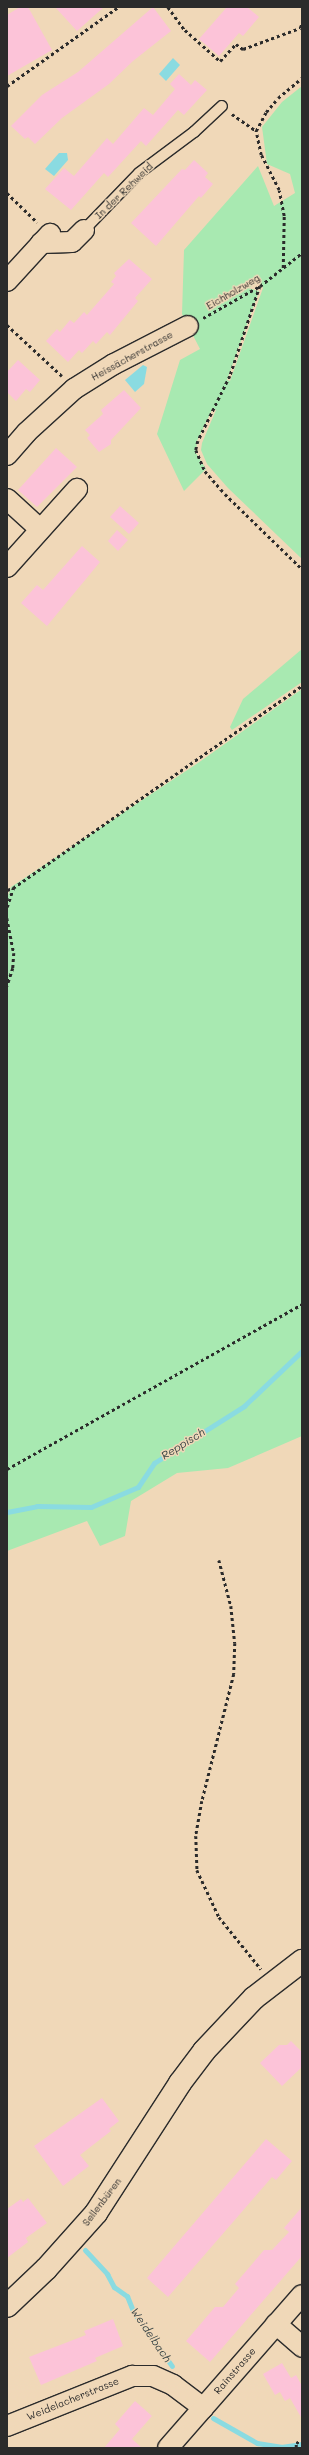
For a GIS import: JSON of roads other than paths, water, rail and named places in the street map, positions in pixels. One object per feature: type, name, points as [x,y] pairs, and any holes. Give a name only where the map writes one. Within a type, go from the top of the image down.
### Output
[{"type":"main road","name":"Sellenbüren","points":[[7,2306],[46,2269],[96,2213],[180,2083],[231,2021],[271,1984],[302,1961]]},
{"type":"street","name":"In der Rehweid","points":[[7,281],[43,233],[72,242],[84,230]]},
{"type":"street","name":"Heissächerstrasse","points":[[7,455],[28,432],[74,390],[114,364],[188,326]]},
{"type":"street","points":[[7,568],[77,489]]},
{"type":"street","points":[[7,499],[40,529]]},
{"type":"street","name":"Rainstrasse","points":[[168,2448],[302,2295]]},
{"type":"street","points":[[276,2324],[302,2347]]},
{"type":"street","name":"Weidelacherstrasse","points":[[7,2426],[132,2376],[153,2376],[173,2385],[203,2408]]},
{"type":"lane","name":"In der Rehweid","points":[[84,230],[140,174],[194,132],[222,106]]},
{"type":"water","points":[[173,58],[180,65],[166,81],[159,74]]},
{"type":"water","points":[[59,153],[67,153],[68,160],[54,176],[45,169]]},
{"type":"water","points":[[143,365],[147,367],[144,384],[135,392],[125,380]]},
{"type":"waterway","name":"Reppisch","points":[[7,1512],[37,1506],[91,1507],[138,1487],[154,1463],[244,1406],[302,1351]]},
{"type":"waterway","name":"Weidelbach","points":[[85,2250],[107,2274],[114,2287],[127,2296],[134,2313],[172,2366]]},
{"type":"waterway","name":"Weidelbach","points":[[213,2418],[257,2443],[281,2447],[302,2444]]}]
